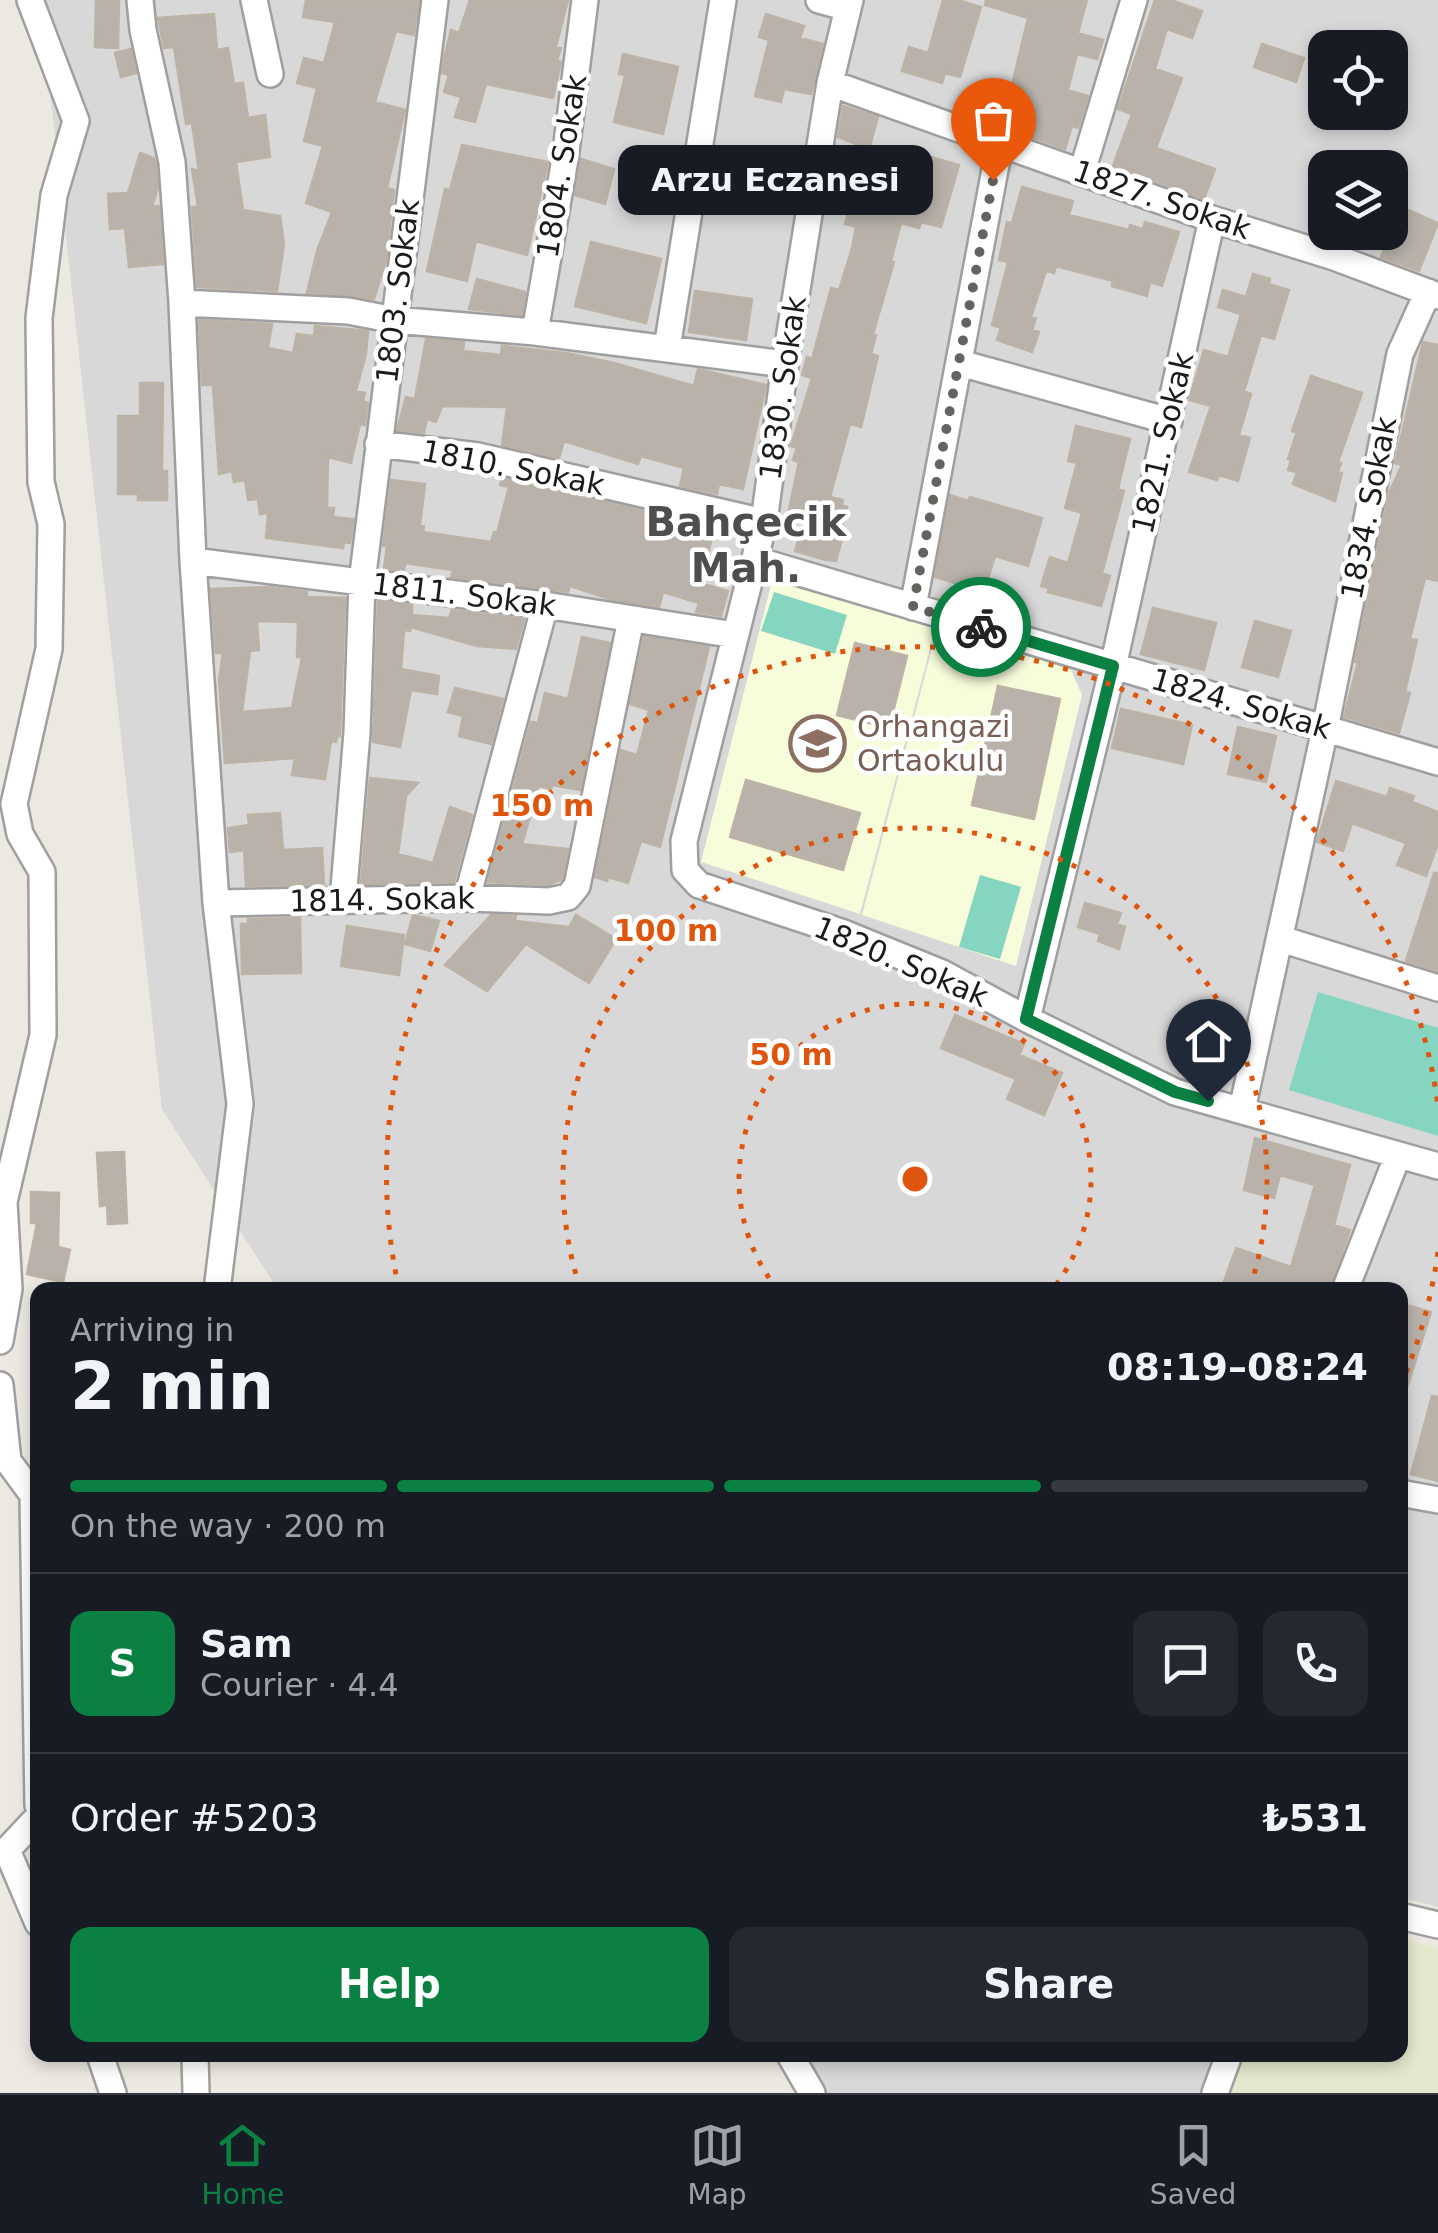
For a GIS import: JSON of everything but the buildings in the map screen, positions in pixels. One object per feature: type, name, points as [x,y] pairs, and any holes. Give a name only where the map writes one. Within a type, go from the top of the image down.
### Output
[{"type":"street","points":[[0,1341],[9,1289],[4,1202],[43,1036],[42,872],[20,834],[14,804],[49,649],[51,524],[41,482],[39,318],[54,195],[76,121],[30,0]]},
{"type":"street","points":[[156,0],[140,0],[172,162],[192,561],[216,903],[240,1104],[218,1282]]},
{"type":"street","points":[[254,0],[270,74]]},
{"type":"street","name":"1803. Sokak","points":[[343,900],[357,733],[362,582],[434,0]]},
{"type":"street","name":"1804. Sokak","points":[[535,332],[565,159],[586,0]]},
{"type":"street","points":[[667,348],[724,0]]},
{"type":"street","points":[[819,0],[849,4]]},
{"type":"street","points":[[1082,172],[1134,0]]},
{"type":"street","name":"1830. Sokak","points":[[699,885],[685,870],[684,841],[764,522],[830,82],[849,4]]},
{"type":"street","name":"1827. Sokak","points":[[830,82],[1433,294]]},
{"type":"street","points":[[913,607],[1000,143]]},
{"type":"street","name":"1821. Sokak","points":[[1026,1019],[1113,666],[1212,219]]},
{"type":"street","name":"1834. Sokak","points":[[1242,1110],[1281,940],[1400,354],[1433,294]]},
{"type":"street","points":[[182,303],[348,311],[395,320],[535,332],[785,364]]},
{"type":"street","points":[[960,363],[1169,421]]},
{"type":"street","name":"1810. Sokak","points":[[378,444],[478,456],[764,522]]},
{"type":"street","name":"1824. Sokak","points":[[756,560],[1438,762]]},
{"type":"street","name":"1811. Sokak","points":[[192,561],[546,605],[735,635]]},
{"type":"street","points":[[467,898],[546,605]]},
{"type":"street","name":"1814. Sokak","points":[[216,903],[467,898],[549,901],[568,897],[577,886],[631,618]]},
{"type":"street","name":"1820. Sokak","points":[[699,885],[842,932],[942,973],[1175,1092],[1438,1166]]},
{"type":"street","points":[[1281,940],[1438,988]]},
{"type":"street","points":[[1348,1282],[1398,1155]]},
{"type":"street","points":[[0,1385],[8,1461],[30,1492]]},
{"type":"street","points":[[1408,1494],[1438,1500]]},
{"type":"street","points":[[30,1825],[7,1850],[30,1904]]},
{"type":"street","points":[[1408,1918],[1438,1925]]},
{"type":"street","points":[[102,2062],[113,2093]]},
{"type":"street","points":[[195,2062],[196,2093]]},
{"type":"street","points":[[794,2062],[812,2093]]},
{"type":"street","points":[[1215,2093],[1226,2062]]},
{"type":"shaded area","points":[[40,0],[1438,0],[1438,1907],[1408,1899],[1408,1282],[273,1282],[162,1109]]},
{"type":"shaded area","name":"Orhangazi Ortaokulu","points":[[773,577],[936,626],[860,914],[701,862]]},
{"type":"shaded area","points":[[938,626],[1071,670],[1082,695],[1016,966],[862,915]]},
{"type":"shaded area","points":[[1408,1940],[1438,1948],[1438,2093],[1229,2093],[1240,2062],[1408,2062]]},
{"type":"shaded area","points":[[795,2062],[1210,2062],[1199,2093],[815,2093]]},
{"type":"green space","points":[[774,592],[847,615],[835,654],[761,631]]},
{"type":"green space","points":[[980,875],[1021,887],[1000,959],[959,947]]},
{"type":"green space","points":[[1318,992],[1438,1028],[1438,1136],[1289,1090]]},
{"type":"way so far","points":[[981,627],[913,607],[993,180]]},
{"type":"place","name":"Arzu Eczanesi","points":[[993,180]]},
{"type":"place","name":"Orhangazi Ortaokulu","points":[[818,744]]},
{"type":"district","name":"Bahçecik Mah.","points":[[746,545]]},
{"type":"route","points":[[981,627],[1113,666],[1026,1019],[1175,1092],[1208,1101]]}]
